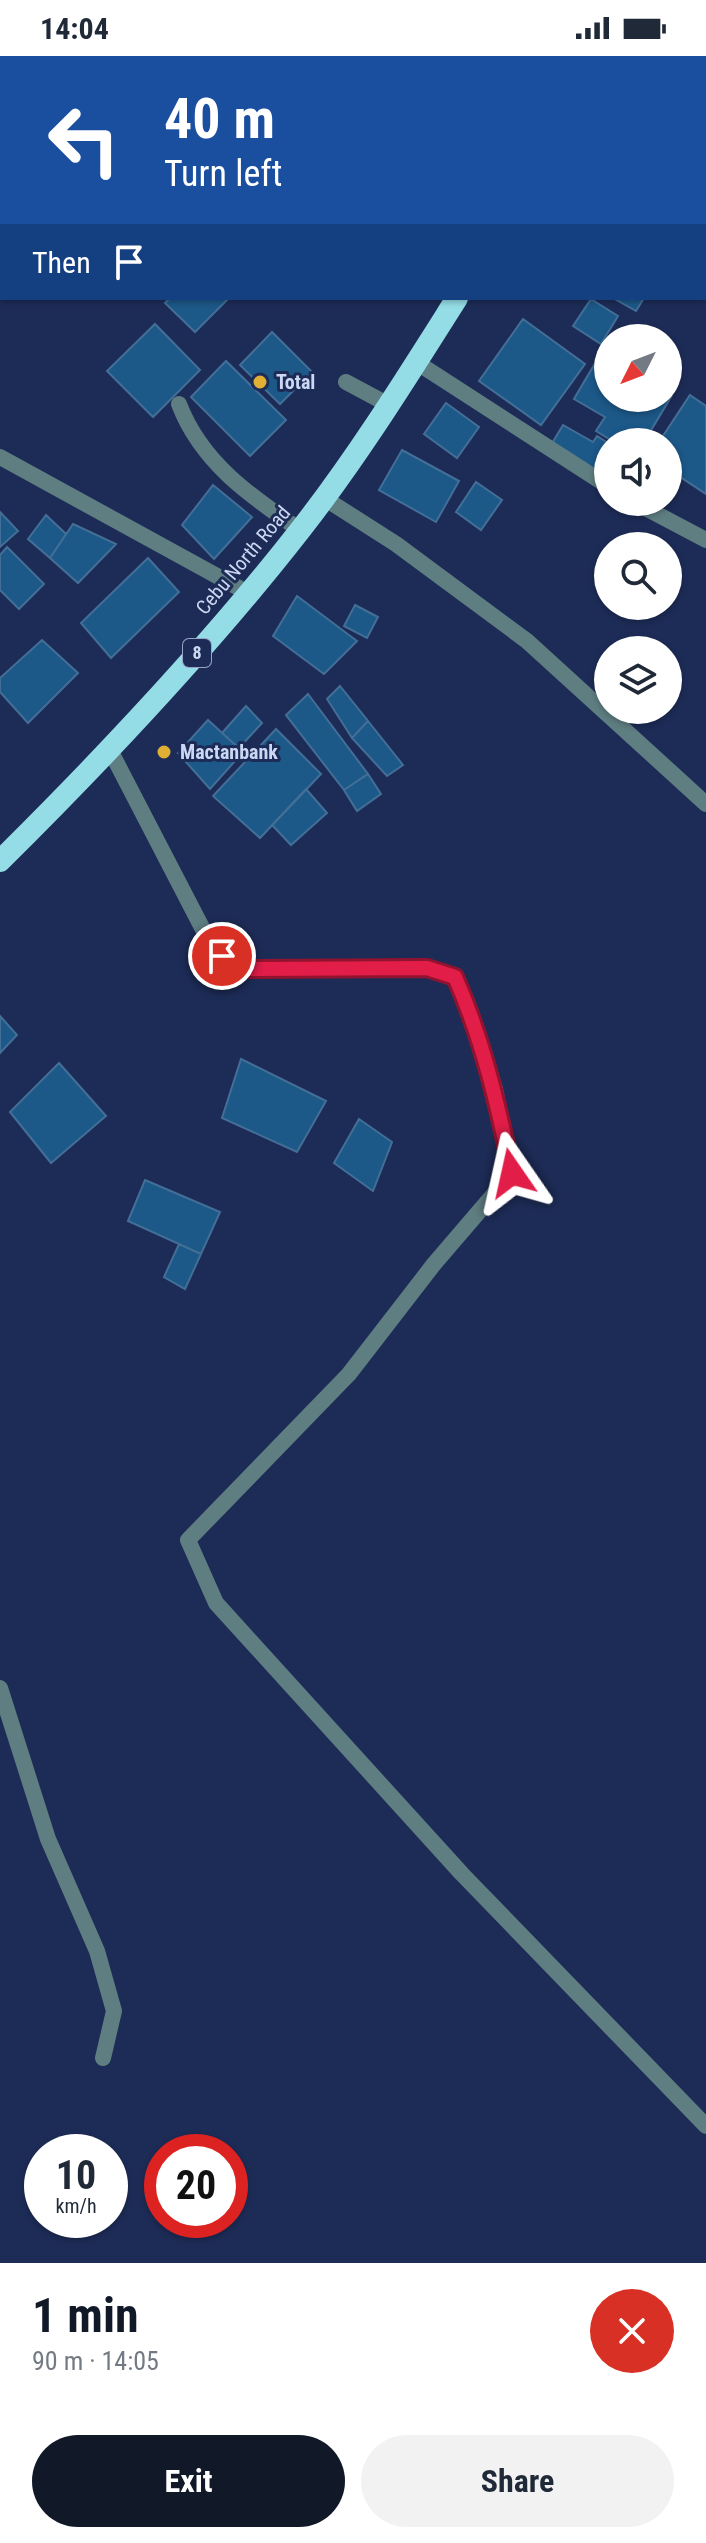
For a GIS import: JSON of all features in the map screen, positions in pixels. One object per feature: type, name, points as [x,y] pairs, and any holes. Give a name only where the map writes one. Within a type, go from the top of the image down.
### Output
[{"type":"highway","name":"Cebu North Road","points":[[0,861],[111,752],[300,530],[389,405],[456,300]]},
{"type":"street","points":[[416,362],[594,477]]},
{"type":"street","points":[[346,382],[389,405]]},
{"type":"street","points":[[179,404],[187,425],[202,448],[241,490],[300,530]]},
{"type":"street","points":[[0,457],[248,593]]},
{"type":"street","points":[[324,498],[396,544],[527,641],[706,804]]},
{"type":"street","points":[[661,516],[706,540]]},
{"type":"street","points":[[111,752],[210,943],[235,969],[427,968],[455,977],[470,1011],[495,1089],[512,1173],[434,1264],[349,1374],[188,1540],[216,1603],[462,1874],[706,2126]]},
{"type":"street","points":[[0,1688],[48,1839],[97,1951],[114,2011],[103,2058]]},
{"type":"building","points":[[168,300],[227,300],[195,332],[165,303]]},
{"type":"building","points":[[590,300],[618,316],[613,324],[594,324],[594,340],[573,326]]},
{"type":"building","points":[[617,300],[643,300],[636,311]]},
{"type":"building","points":[[523,319],[585,364],[541,425],[479,381]]},
{"type":"building","points":[[155,324],[200,370],[153,417],[107,371]]},
{"type":"building","points":[[272,332],[312,372],[280,404],[240,365]]},
{"type":"building","points":[[226,361],[286,420],[250,456],[191,397]]},
{"type":"building","points":[[594,365],[594,411],[574,399]]},
{"type":"building","points":[[690,395],[706,406],[706,494],[682,478],[682,428],[668,428],[679,412],[682,412]]},
{"type":"building","points":[[446,403],[479,427],[457,458],[424,434]]},
{"type":"building","points":[[596,412],[662,412],[652,428],[598,428],[605,417]]},
{"type":"building","points":[[563,425],[594,440],[594,469],[551,445]]},
{"type":"building","points":[[402,450],[459,481],[436,522],[379,490]]},
{"type":"building","points":[[476,482],[502,500],[481,530],[456,512]]},
{"type":"building","points":[[213,485],[252,517],[214,559],[182,525]]},
{"type":"building","points":[[0,512],[18,531],[0,547]]},
{"type":"building","points":[[46,515],[66,534],[50,558],[28,539]]},
{"type":"building","points":[[73,524],[116,544],[78,583],[50,558]]},
{"type":"building","points":[[7,547],[44,584],[19,609],[0,590],[0,555]]},
{"type":"building","points":[[148,558],[179,592],[111,658],[81,623]]},
{"type":"building","points":[[297,596],[357,641],[324,674],[273,636]]},
{"type":"building","points":[[355,605],[378,617],[367,638],[344,626]]},
{"type":"building","points":[[42,640],[78,673],[28,723],[0,692],[0,678]]},
{"type":"building","points":[[340,686],[368,721],[352,738],[327,699]]},
{"type":"building","points":[[308,694],[368,774],[344,790],[286,715]]},
{"type":"building","points":[[246,706],[262,723],[239,748],[222,733]]},
{"type":"building","points":[[208,720],[243,752],[210,789],[178,753]]},
{"type":"building","points":[[368,721],[403,765],[387,776],[352,738]]},
{"type":"building","points":[[276,729],[321,774],[260,838],[213,796]]},
{"type":"building","points":[[368,774],[381,794],[357,811],[344,790]]},
{"type":"building","points":[[306,789],[327,813],[291,845],[272,825]]},
{"type":"building","points":[[0,1016],[17,1035],[0,1053]]},
{"type":"building","points":[[241,1059],[326,1101],[297,1152],[222,1118]]},
{"type":"building","points":[[59,1063],[106,1116],[51,1163],[10,1112]]},
{"type":"building","points":[[359,1119],[392,1142],[373,1191],[334,1163]]},
{"type":"building","points":[[145,1180],[220,1212],[201,1254],[128,1221]]},
{"type":"building","points":[[179,1244],[201,1254],[185,1289],[164,1277]]},
{"type":"place","name":"Total","points":[[260,382]]},
{"type":"place","name":"Mactanbank","points":[[164,752]]},
{"type":"route","points":[[222,956],[235,969],[427,968],[455,977],[470,1011],[495,1089],[512,1173]]}]
